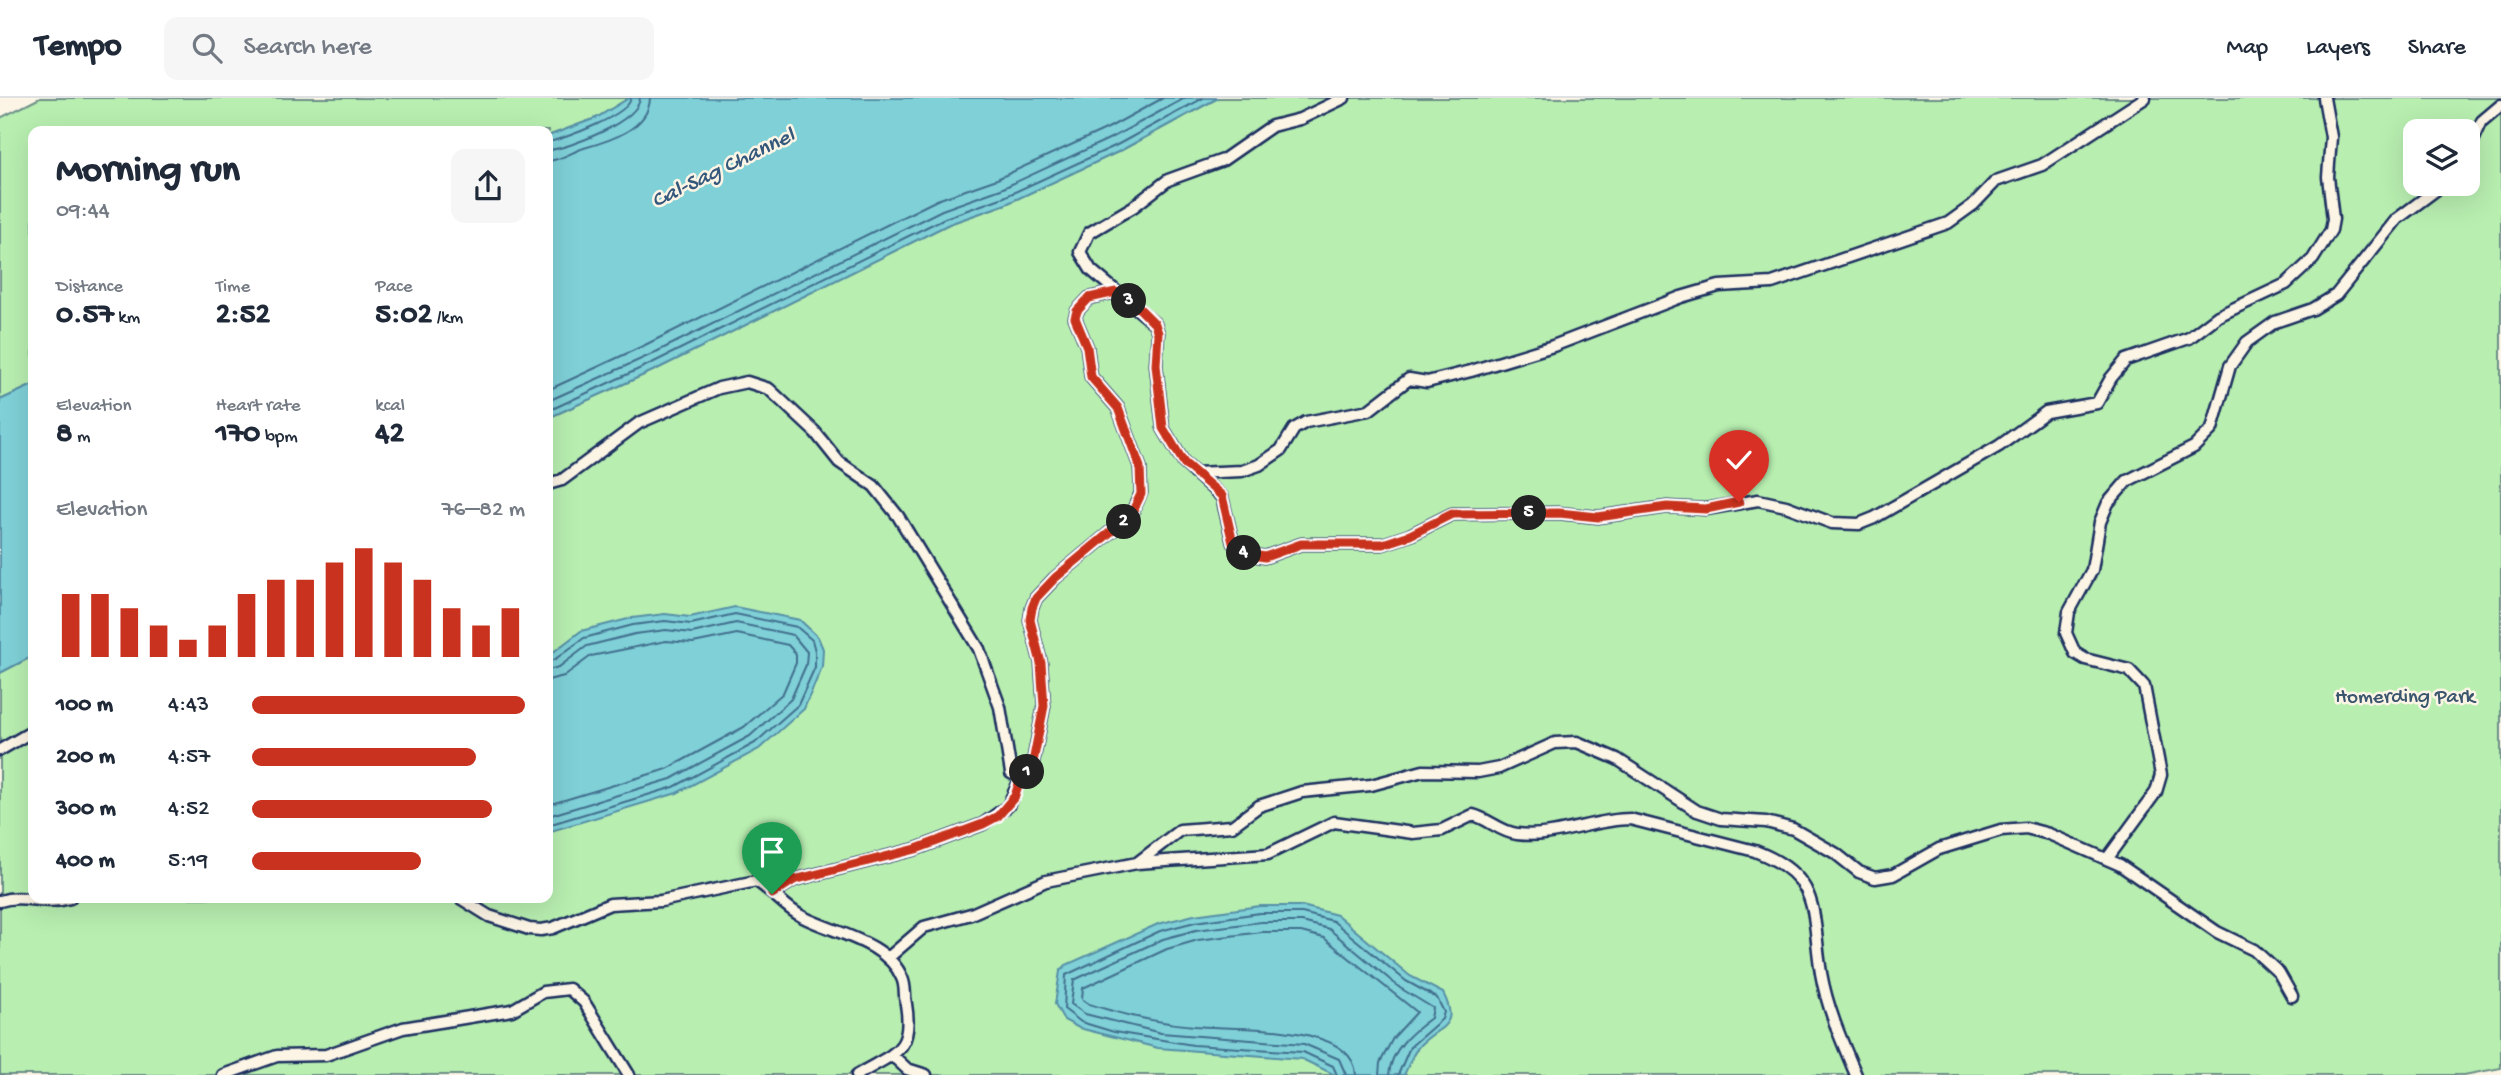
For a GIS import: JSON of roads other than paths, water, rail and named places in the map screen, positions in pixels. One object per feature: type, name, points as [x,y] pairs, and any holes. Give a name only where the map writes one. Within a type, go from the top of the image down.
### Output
[{"type":"lane","points":[[1344,98],[1300,119],[1272,126],[1223,160],[1168,180],[1089,233],[1080,252],[1083,261],[1155,324],[1158,333],[1156,365],[1159,418],[1177,451],[1194,473],[1222,496],[1233,543],[1247,554],[1256,556],[1265,557],[1301,544],[1383,544],[1410,535],[1441,518],[1465,513],[1559,513],[1598,517],[1667,507],[1706,509],[1758,500],[1786,506],[1832,523],[1859,524],[1919,494],[2016,435],[2046,412],[2097,403],[2115,372],[2126,360],[2189,338],[2218,316],[2272,292],[2301,272],[2324,244],[2333,219],[2328,177],[2331,137],[2324,98]]},
{"type":"lane","points":[[1194,473],[1242,471],[1259,465],[1281,450],[1294,429],[1306,422],[1369,410],[1409,379],[1427,382],[1471,371],[1553,346],[1681,297],[1719,286],[1772,283],[1948,223],[1973,205],[1996,181],[2042,165],[2146,98]]},
{"type":"lane","points":[[2480,125],[2501,105]]},
{"type":"lane","points":[[2107,859],[2156,792],[2161,775],[2144,686],[2129,670],[2085,659],[2076,653],[2066,633],[2069,612],[2092,570],[2100,522],[2108,503],[2127,481],[2194,447],[2212,429],[2230,366],[2247,342],[2275,322],[2313,309],[2336,295],[2397,219],[2428,196]]},
{"type":"lane","points":[[772,894],[794,880],[916,849],[983,824],[1008,806],[1021,777],[1033,762],[1044,706],[1041,663],[1030,620],[1036,598],[1055,578],[1131,515],[1141,494],[1140,467],[1118,408],[1091,377],[1087,347],[1075,318],[1077,311],[1089,298],[1116,292]]},
{"type":"lane","points":[[553,483],[562,480],[639,423],[719,388],[747,382],[769,389],[815,432],[839,462],[874,486],[898,516],[979,649],[1000,707],[1012,772],[1021,777]]},
{"type":"lane","points":[[0,750],[28,734]]},
{"type":"lane","points":[[1137,863],[1180,830],[1232,826],[1259,806],[1302,792],[1371,785],[1423,771],[1464,773],[1499,768],[1555,743],[1567,741],[1602,751],[1708,816],[1766,822],[1793,829],[1835,853],[1859,872],[1875,878],[1893,875],[1939,849],[2012,828],[2049,834],[2107,859],[2217,932],[2263,957],[2279,973],[2292,996]]},
{"type":"lane","points":[[888,958],[924,927],[971,914],[1046,881],[1137,863],[1268,854],[1334,822],[1422,832],[1442,830],[1473,816],[1498,829],[1521,835],[1556,831],[1611,819],[1630,819],[1755,851],[1785,865],[1808,892],[1818,928],[1821,974],[1839,1036],[1856,1075]]},
{"type":"lane","points":[[468,903],[489,916],[529,929],[541,929],[561,925],[610,904],[662,901],[748,880],[756,881],[803,917],[856,940],[888,958],[904,981],[909,1024],[904,1045],[893,1056],[857,1075]]},
{"type":"lane","points":[[0,901],[16,897],[28,900]]},
{"type":"lane","points":[[223,1075],[277,1056],[326,1055],[403,1028],[512,1010],[543,992],[569,989],[584,1002],[629,1075]]},
{"type":"lane","points":[[893,1056],[907,1069],[926,1075]]},
{"type":"water","name":"Cal-Sag Channel","points":[[629,98],[1218,98],[1120,151],[1006,204],[949,224],[657,369],[553,416],[553,134],[596,118]]},
{"type":"water","points":[[28,387],[28,659],[0,673],[0,400]]},
{"type":"water","points":[[735,607],[800,620],[818,637],[823,649],[822,667],[804,709],[759,749],[677,793],[553,830],[553,652],[581,631],[632,618],[665,614],[690,617]]},
{"type":"water","points":[[1260,906],[1302,906],[1337,915],[1410,976],[1443,993],[1450,1013],[1449,1020],[1420,1045],[1404,1075],[1335,1075],[1302,1059],[1158,1048],[1079,1028],[1064,1020],[1055,1004],[1060,971],[1066,965],[1158,924],[1194,915]]},
{"type":"park label","name":"Homerding Park","points":[[2405,695]]}]
